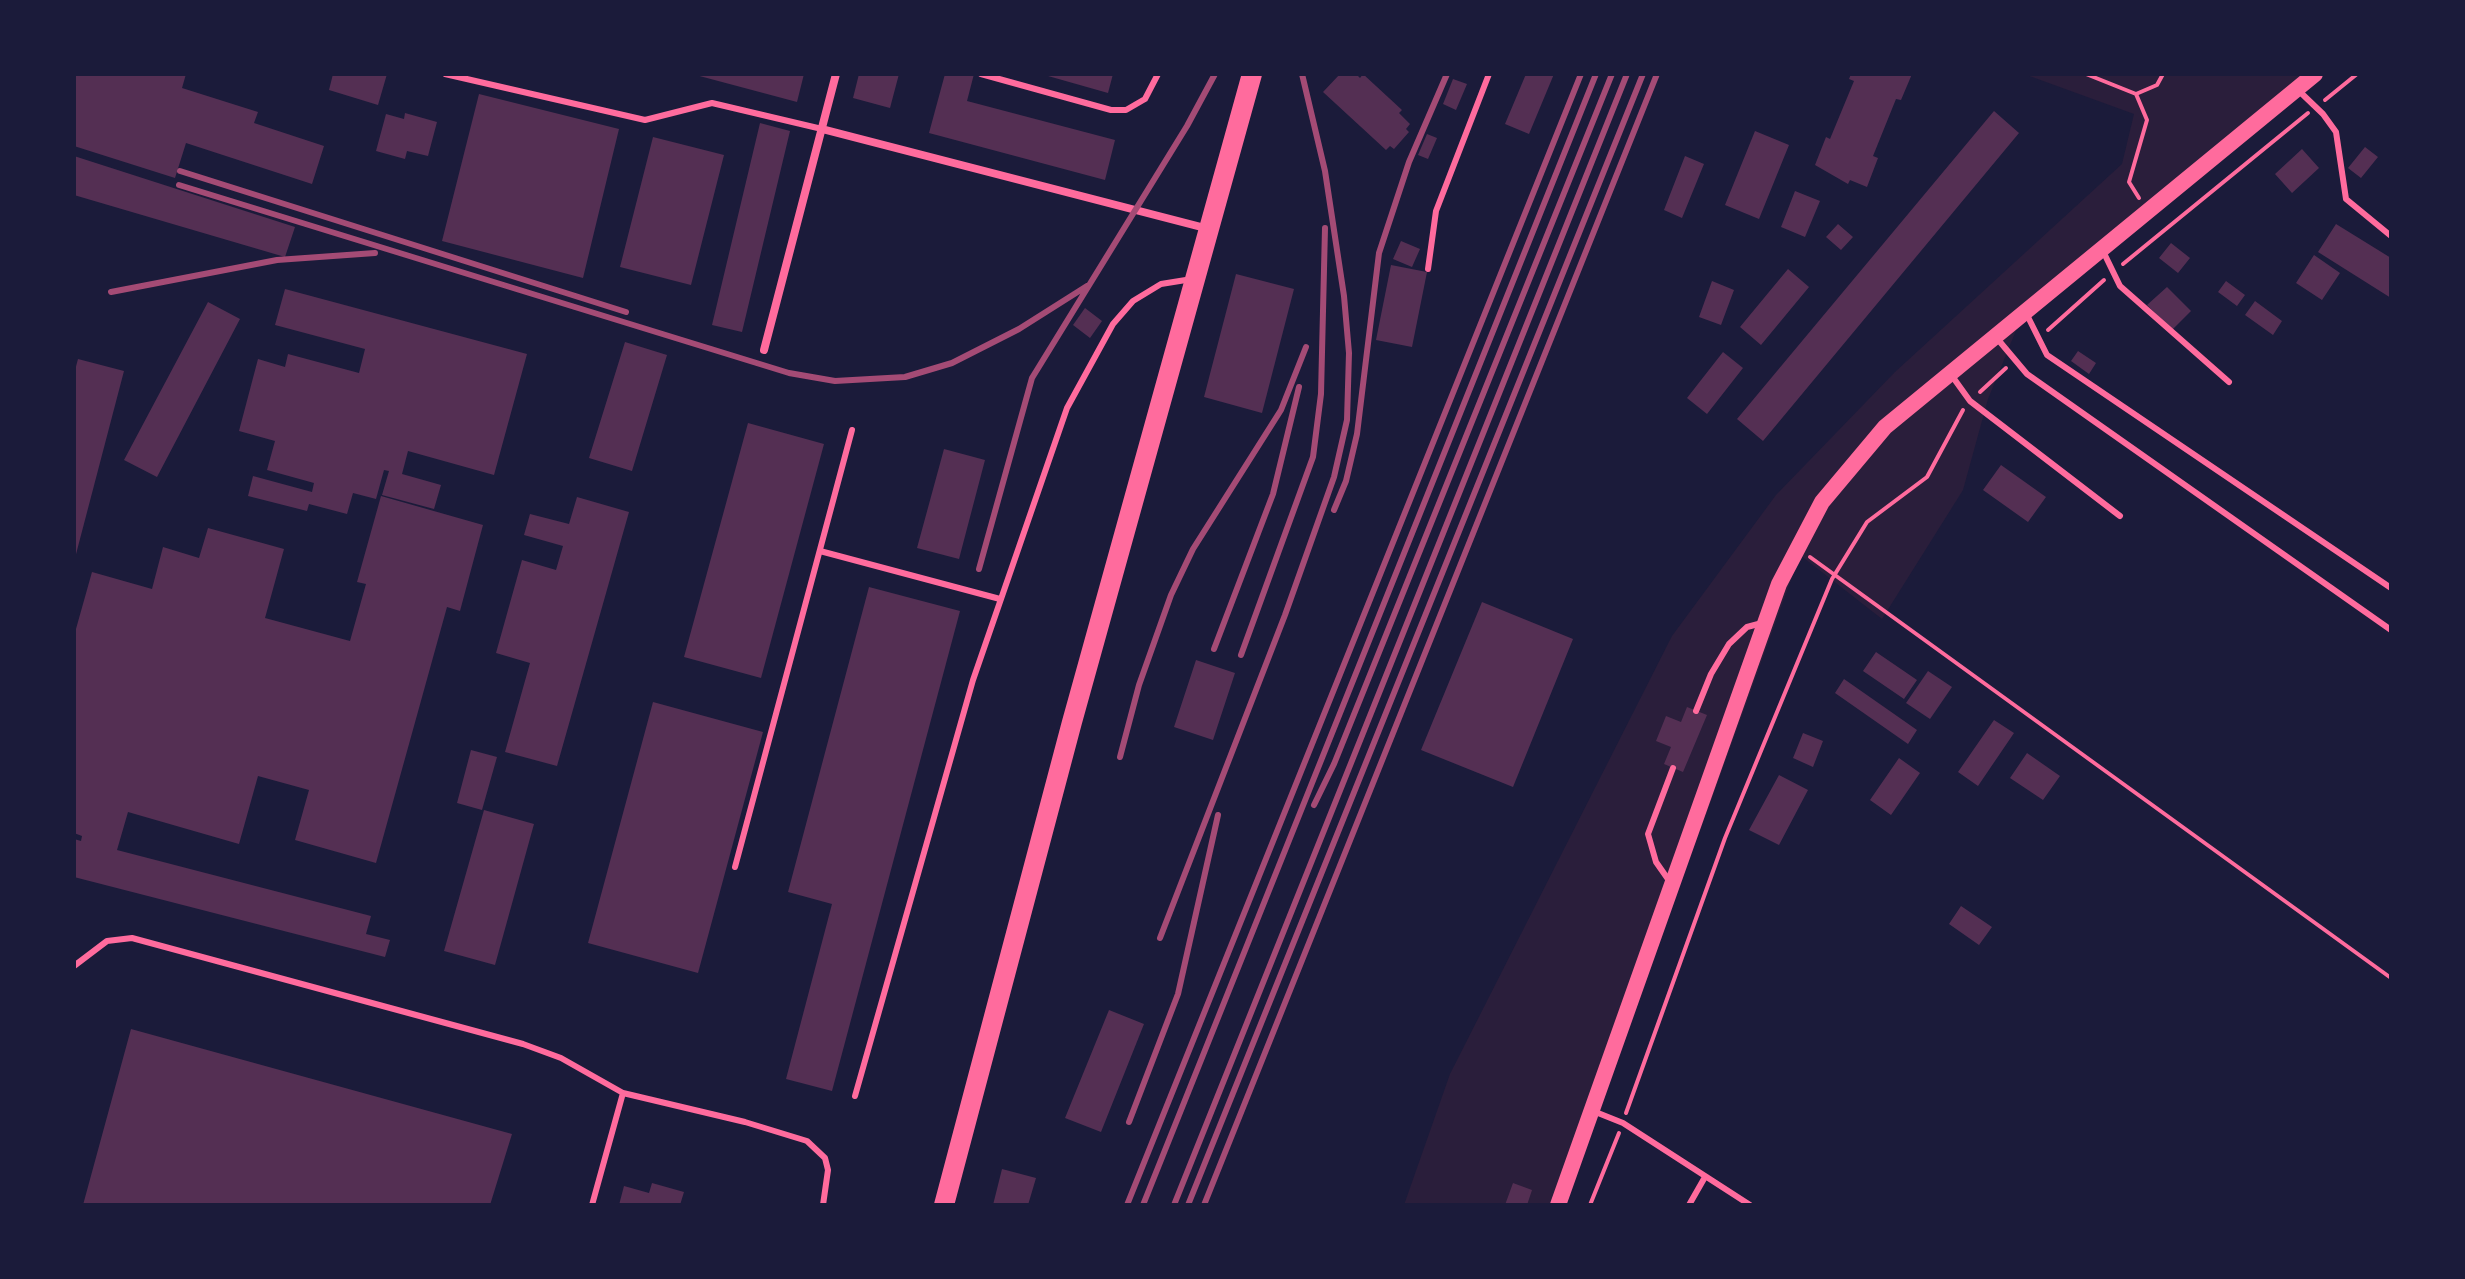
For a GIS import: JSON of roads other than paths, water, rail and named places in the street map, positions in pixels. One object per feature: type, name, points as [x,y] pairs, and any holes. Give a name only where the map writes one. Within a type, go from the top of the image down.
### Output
[{"type":"main road","points":[[944,1205],[1072,722],[1252,74]]},
{"type":"main road","points":[[1558,1205],[1766,622],[1822,502],[1885,427],[2315,74]]},
{"type":"street","points":[[764,350],[836,74]]},
{"type":"street","points":[[822,129],[1210,230]]},
{"type":"lane","points":[[445,74],[645,120],[712,103],[822,129]]},
{"type":"lane","points":[[981,74],[1111,110],[1137,107],[1152,90],[1158,74]]},
{"type":"lane","points":[[1428,269],[1436,211],[1489,74]]},
{"type":"lane","points":[[2297,89],[2323,114],[2336,132],[2346,199],[2391,236]]},
{"type":"lane","points":[[2102,249],[2120,286],[2229,382]]},
{"type":"lane","points":[[855,1096],[973,680],[1067,408],[1106,335],[1133,301],[1161,284],[1196,279]]},
{"type":"lane","points":[[2025,312],[2047,355],[2391,588]]},
{"type":"lane","points":[[1995,336],[2013,362],[2121,442],[2391,630]]},
{"type":"lane","points":[[1950,373],[1970,401],[2120,516]]},
{"type":"lane","points":[[735,867],[852,430]]},
{"type":"lane","points":[[820,551],[1000,599]]},
{"type":"lane","points":[[1696,711],[1711,674],[1729,644],[1747,627],[1766,622]]},
{"type":"lane","points":[[1673,768],[1648,834],[1656,862],[1673,886]]},
{"type":"lane","points":[[74,966],[107,941],[120,937],[154,942],[523,1044],[561,1058],[623,1093],[745,1122],[807,1141],[825,1158],[828,1170],[823,1205]]},
{"type":"lane","points":[[592,1205],[623,1093]]},
{"type":"lane","points":[[1593,1111],[1623,1123],[1750,1205]]},
{"type":"lane","points":[[1689,1205],[1705,1177]]},
{"type":"railway","points":[[979,569],[1032,378],[1187,126],[1215,74]]},
{"type":"railway","points":[[1160,938],[1285,615],[1334,477],[1347,420],[1349,353],[1344,296],[1325,171],[1302,74]]},
{"type":"railway","points":[[1334,510],[1346,481],[1357,434],[1379,253],[1409,162],[1447,74]]},
{"type":"railway","points":[[1127,1205],[1581,74]]},
{"type":"railway","points":[[1143,1205],[1596,74]]},
{"type":"railway","points":[[1314,805],[1334,764],[1612,74]]},
{"type":"railway","points":[[1174,1205],[1627,74]]},
{"type":"railway","points":[[1188,1205],[1643,74]]},
{"type":"railway","points":[[1204,1205],[1657,74]]},
{"type":"railway","points":[[180,171],[626,312]]},
{"type":"railway","points":[[179,185],[789,373],[835,381],[905,377],[952,363],[1019,329],[1087,286]]},
{"type":"railway","points":[[1241,655],[1313,457],[1321,394],[1325,228]]},
{"type":"railway","points":[[111,292],[277,260],[375,253]]},
{"type":"railway","points":[[1120,757],[1139,685],[1171,595],[1193,549],[1281,410],[1306,347]]},
{"type":"railway","points":[[1214,649],[1273,494],[1299,387]]},
{"type":"railway","points":[[1129,1122],[1178,994],[1218,815]]}]
